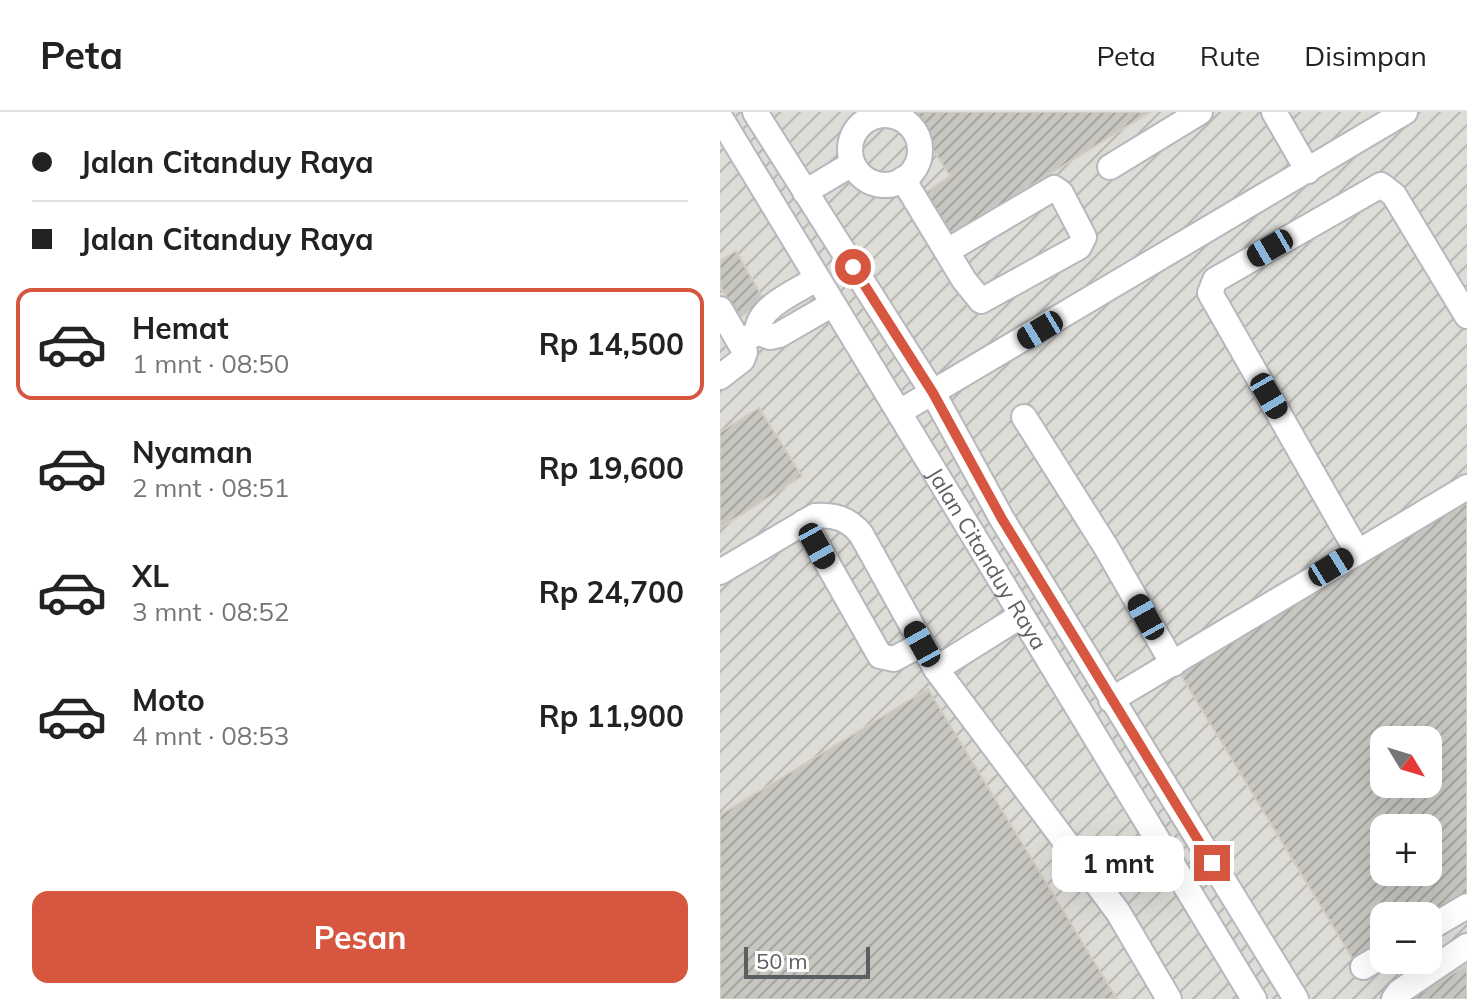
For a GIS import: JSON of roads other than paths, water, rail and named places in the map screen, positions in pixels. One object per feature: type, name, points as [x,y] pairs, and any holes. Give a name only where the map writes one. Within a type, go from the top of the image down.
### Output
[{"type":"street","name":"Jalan Citanduy Raya","points":[[755,112],[933,393],[1002,519],[1296,999]]},
{"type":"street","points":[[1110,167],[1200,112]]},
{"type":"street","points":[[1274,112],[1308,171]]},
{"type":"street","points":[[901,411],[1405,112]]},
{"type":"street","points":[[890,116],[907,123],[917,138],[919,159],[912,172],[903,179],[898,183],[880,185],[863,178],[852,164],[850,150],[853,135],[862,123],[875,117],[890,116]]},
{"type":"street","name":"Jalan Citanduy Raya","points":[[720,117],[831,305],[901,411],[1019,617],[1254,999]]},
{"type":"street","points":[[805,192],[852,164]]},
{"type":"street","points":[[903,179],[947,251],[977,299],[984,302],[1079,247],[1084,237],[1061,193],[1054,188],[947,251]]},
{"type":"street","points":[[1357,551],[1210,293],[1210,286],[1215,280],[1381,185],[1394,195],[1467,316]]},
{"type":"street","points":[[720,377],[742,360],[749,338],[765,311],[816,279]]},
{"type":"street","points":[[720,309],[749,338],[779,335],[831,305]]},
{"type":"street","points":[[1024,417],[1106,547],[1173,664]]},
{"type":"street","points":[[1111,700],[1467,487]]},
{"type":"street","points":[[720,572],[815,516],[829,514],[853,524],[936,669],[1118,912],[1169,999]]},
{"type":"street","points":[[804,522],[880,656],[894,659],[922,644]]},
{"type":"street","points":[[936,669],[1019,617]]},
{"type":"street","points":[[1442,921],[1467,906]]},
{"type":"street","points":[[1394,999],[1399,992],[1467,946]]}]
